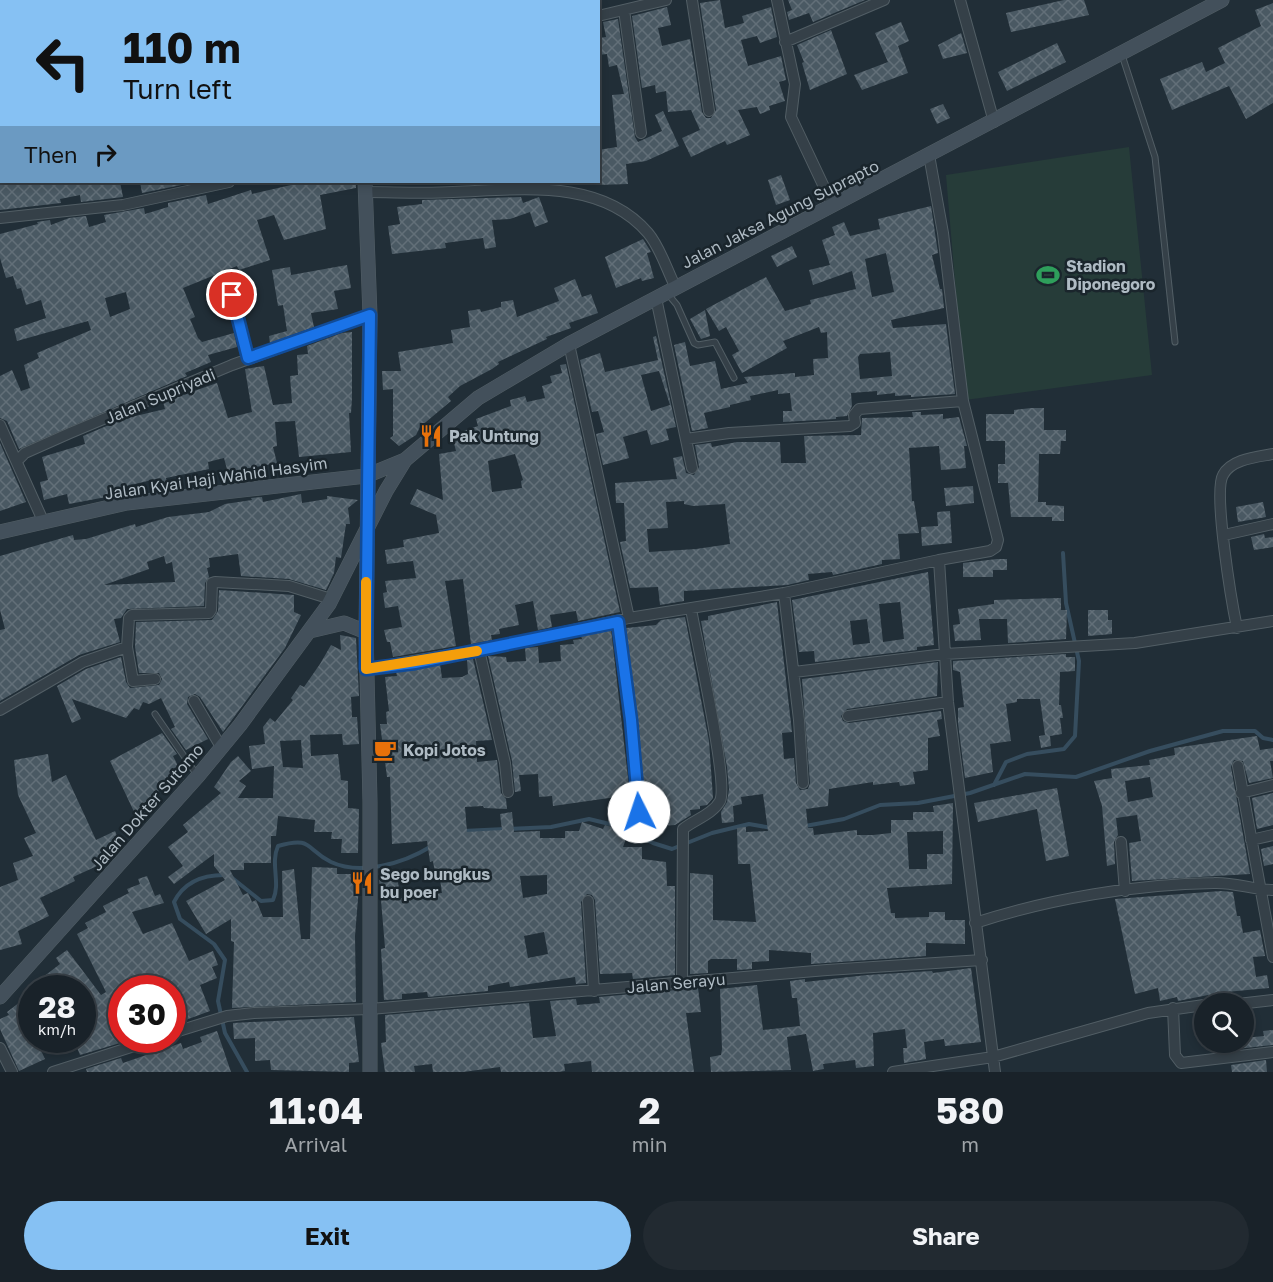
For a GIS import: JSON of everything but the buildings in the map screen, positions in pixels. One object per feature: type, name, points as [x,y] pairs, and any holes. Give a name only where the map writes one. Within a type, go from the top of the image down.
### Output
[{"type":"main road","name":"Jalan Jaksa Agung Suprapto","points":[[366,476],[405,460],[477,398],[569,344],[1222,0]]},
{"type":"main road","points":[[366,187],[370,315],[366,476],[370,1072]]},
{"type":"main road","name":"Jalan Dokter Sutomo","points":[[0,997],[198,776],[310,632],[331,599],[366,528],[405,460]]},
{"type":"main road","name":"Jalan Kyai Haji Wahid Hasyim","points":[[0,532],[127,503],[366,476]]},
{"type":"main road","points":[[310,632],[344,623],[366,632]]},
{"type":"street","points":[[600,16],[642,3],[666,0]]},
{"type":"street","points":[[692,0],[709,111]]},
{"type":"street","points":[[777,0],[795,84],[791,117],[832,206]]},
{"type":"street","points":[[785,42],[885,0]]},
{"type":"street","points":[[960,0],[994,122]]},
{"type":"street","points":[[624,10],[641,133]]},
{"type":"street","points":[[366,669],[479,650],[624,620],[784,593],[987,552],[998,544],[963,400],[943,233],[929,155]]},
{"type":"street","points":[[0,218],[123,205],[199,184],[214,183]]},
{"type":"street","points":[[366,187],[450,193],[546,188],[575,194],[610,206],[633,218],[650,235],[666,292],[692,468]]},
{"type":"street","points":[[232,295],[248,358]]},
{"type":"street","name":"Jalan Supriyadi","points":[[17,461],[25,453],[248,358],[370,315]]},
{"type":"street","points":[[569,344],[624,620],[639,812]]},
{"type":"street","points":[[686,439],[729,433],[850,426],[855,423],[855,415],[859,409],[963,400]]},
{"type":"street","points":[[0,425],[44,523]]},
{"type":"street","points":[[1237,628],[1219,488],[1223,474],[1243,460],[1273,454]]},
{"type":"street","points":[[1224,535],[1273,524]]},
{"type":"street","points":[[939,560],[948,702],[995,1072]]},
{"type":"street","points":[[155,679],[133,681],[127,647],[129,618],[132,615],[209,613],[212,610],[212,583],[215,582],[290,586],[331,599]]},
{"type":"street","points":[[784,593],[794,672],[803,783]]},
{"type":"street","points":[[682,982],[683,831],[714,808],[722,791],[712,720],[691,609]]},
{"type":"street","points":[[794,672],[945,654],[1135,643],[1273,621]]},
{"type":"street","points":[[0,710],[83,662],[127,647]]},
{"type":"street","points":[[479,650],[505,762],[508,792]]},
{"type":"street","points":[[194,701],[221,747]]},
{"type":"street","points":[[848,716],[948,702]]},
{"type":"street","points":[[1238,766],[1251,840],[1268,889],[1273,950]]},
{"type":"street","points":[[1241,793],[1273,785]]},
{"type":"street","points":[[1251,840],[1273,835]]},
{"type":"street","points":[[1121,842],[1125,891]]},
{"type":"street","points":[[975,923],[1015,910],[1125,891],[1222,882],[1268,889]]},
{"type":"street","points":[[588,901],[594,990]]},
{"type":"street","name":"Jalan Serayu","points":[[186,1029],[227,1016],[370,1009],[682,982],[982,960]]},
{"type":"street","points":[[1254,1002],[1273,1000]]},
{"type":"street","points":[[893,1072],[993,1057],[1173,1008],[1194,1006]]},
{"type":"street","points":[[1173,1008],[1175,1055],[1181,1064],[1273,1052]]},
{"type":"street","points":[[0,1047],[12,1072]]},
{"type":"street","points":[[53,1072],[112,1053]]},
{"type":"lane","points":[[1122,53],[1155,157],[1175,342]]},
{"type":"lane","points":[[666,292],[677,305],[694,343],[698,345],[715,342],[734,378]]},
{"type":"lane","points":[[154,714],[198,776]]},
{"type":"green space","name":"Stadion Diponegoro","points":[[1129,147],[1152,375],[965,400],[946,175]]},
{"type":"waterway","points":[[994,785],[1006,762],[1027,754],[1064,749],[1075,736],[1079,661],[1066,603],[1063,553]]},
{"type":"waterway","points":[[805,826],[844,819],[880,805],[918,803],[970,793],[1025,774],[1076,777],[1150,751],[1223,731],[1255,731],[1263,738],[1273,740]]},
{"type":"waterway","points":[[463,831],[551,827],[589,819],[622,827],[653,843],[672,849],[712,833],[749,824],[772,828]]},
{"type":"waterway","points":[[231,877],[261,901],[273,900],[278,846],[303,843],[331,862],[355,868],[382,866],[408,858],[430,847]]},
{"type":"waterway","points":[[224,875],[208,876],[195,881],[183,889],[174,902],[180,919],[214,944],[225,960],[218,1001],[225,1033],[247,1072]]},
{"type":"slow traffic","points":[[366,582],[366,669],[415,663],[477,651]]},
{"type":"place","name":"Stadion Diponegoro","points":[[1048,275]]},
{"type":"place","name":"Pak Untung","points":[[431,436]]},
{"type":"place","name":"Kopi Jotos","points":[[385,750]]},
{"type":"place","name":"Sego bungkus bu poer","points":[[362,883]]},
{"type":"route","points":[[232,295],[248,358],[370,315],[366,476],[366,669],[415,663],[618,622],[631,720],[639,812]]}]
